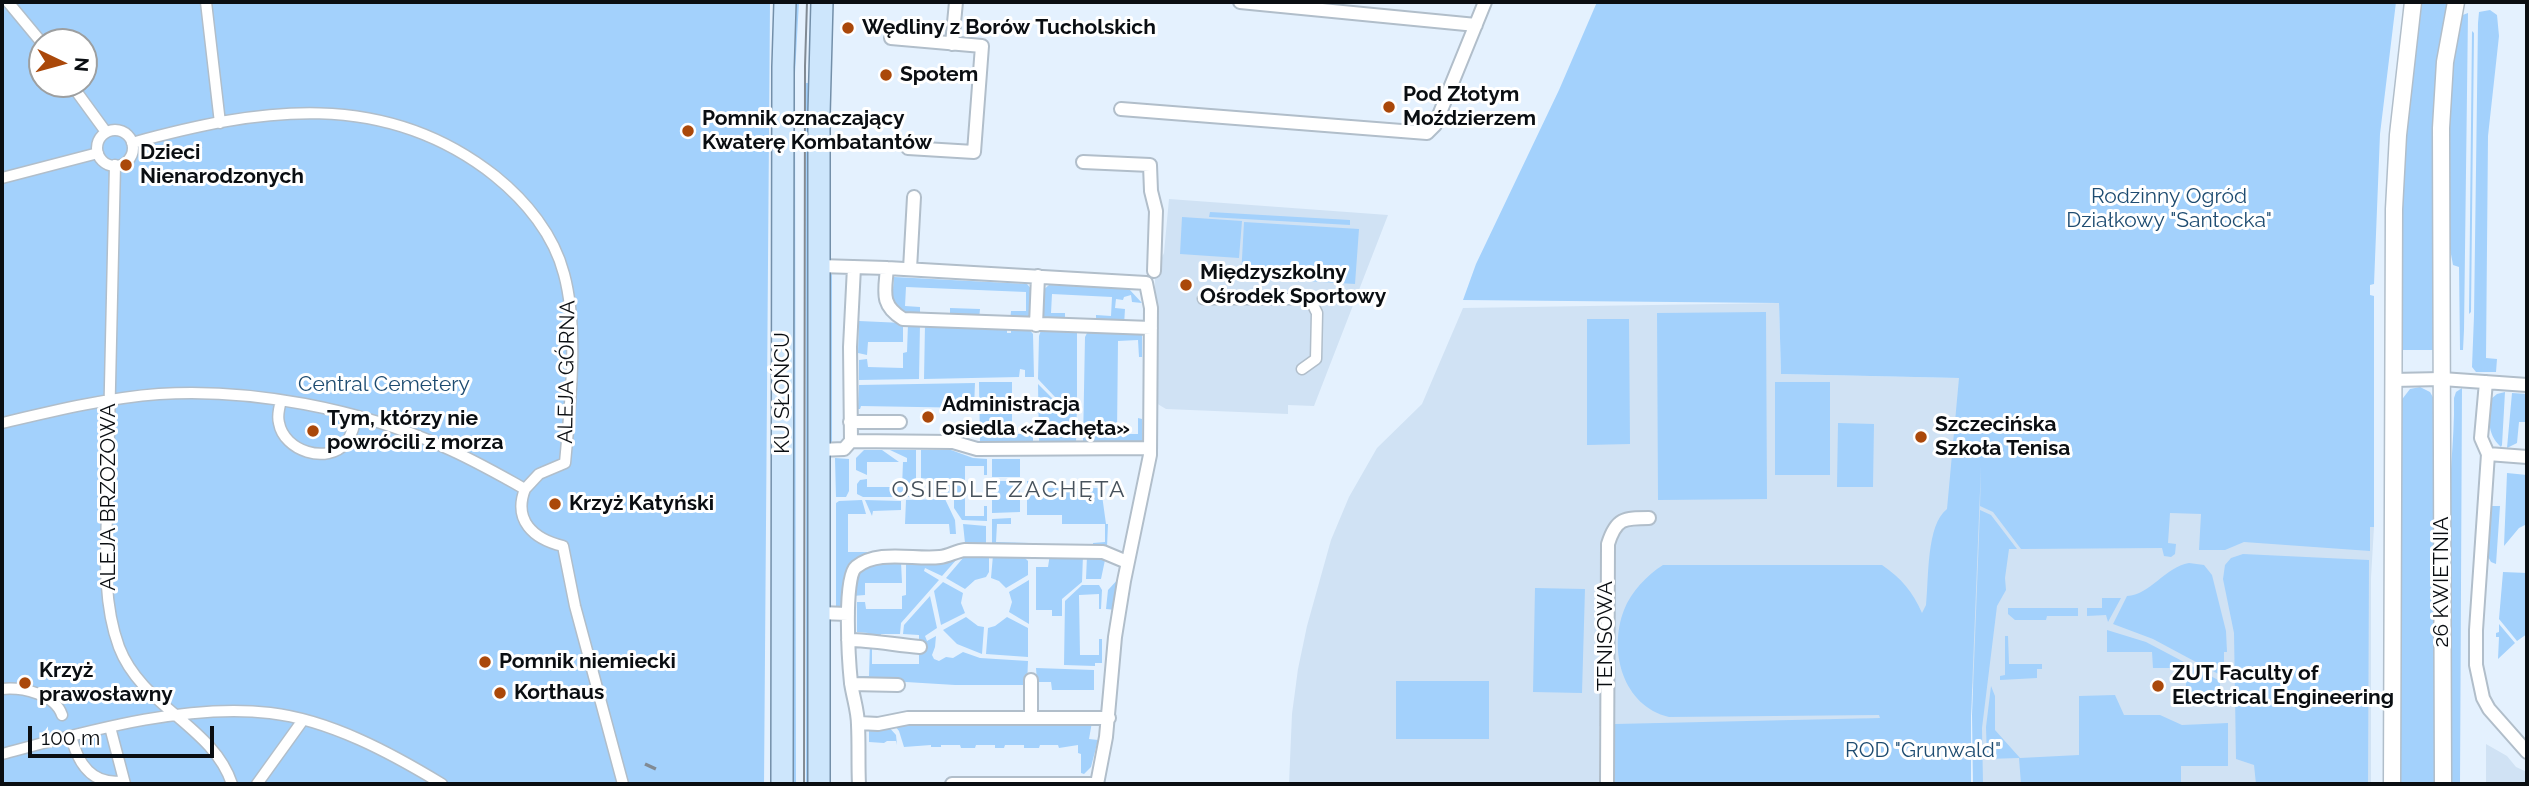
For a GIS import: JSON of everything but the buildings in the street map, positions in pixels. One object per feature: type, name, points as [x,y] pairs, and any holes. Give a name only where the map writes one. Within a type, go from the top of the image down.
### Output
[{"type":"main road","name":"KU SŁOŃCU","points":[[782,784],[785,2]]},
{"type":"main road","name":"KU SŁOŃCU","points":[[819,784],[822,2]]},
{"type":"street","points":[[8,2],[30,28]]},
{"type":"street","points":[[206,2],[220,123]]},
{"type":"street","points":[[952,44],[956,2]]},
{"type":"street","points":[[1240,2],[1476,25]]},
{"type":"street","points":[[1121,109],[1429,132],[1435,125],[1485,2]]},
{"type":"street","points":[[2392,784],[2392,380],[2396,168],[2413,2]]},
{"type":"street","name":"26 KWIETNIA","points":[[2443,784],[2442,101],[2448,36],[2455,2]]},
{"type":"street","points":[[891,38],[982,46],[974,152],[908,148]]},
{"type":"street","points":[[81,98],[106,132]]},
{"type":"street","name":"ALEJA GÓRNA","points":[[132,143],[220,123],[300,113],[342,113],[383,120],[425,134],[470,157],[500,180],[524,203],[550,240],[564,272],[570,304],[565,464],[539,474],[525,489]]},
{"type":"street","points":[[121,131],[132,143],[129,158],[123,163],[115,165],[104,162],[98,153],[99,140],[106,132],[121,131]]},
{"type":"street","points":[[2,178],[98,153]]},
{"type":"street","points":[[952,784],[1097,784],[1109,718],[1114,647],[1127,562],[1150,448],[1150,277],[1156,211],[1151,191],[1150,165],[1083,162]]},
{"type":"street","name":"ALEJA BRZOZOWA","points":[[115,165],[109,400],[109,614],[128,667],[175,717],[214,751],[232,784]]},
{"type":"street","points":[[910,269],[914,197]]},
{"type":"street","points":[[819,266],[1038,276],[1150,277]]},
{"type":"street","points":[[850,441],[854,267]]},
{"type":"street","points":[[887,268],[885,300],[891,311],[902,319],[1151,328]]},
{"type":"street","points":[[1036,325],[1038,276]]},
{"type":"street","points":[[1203,299],[1304,299],[1311,302],[1317,313],[1316,359],[1302,369]]},
{"type":"street","points":[[2392,380],[2442,379],[2527,385]]},
{"type":"street","name":"26 KWIETNIA","points":[[2486,383],[2481,438],[2488,454],[2476,665],[2483,698],[2489,709],[2527,752]]},
{"type":"street","points":[[2,423],[109,400],[157,394],[202,393],[281,401],[356,417],[444,447],[525,489],[520,506],[524,521],[537,535],[563,545],[575,607],[623,784]]},
{"type":"street","points":[[281,401],[279,424],[284,436],[293,445],[310,453],[329,452],[344,445],[356,417]]},
{"type":"street","points":[[850,422],[900,422]]},
{"type":"street","points":[[819,450],[840,450],[850,441],[953,442],[977,449],[1150,448]]},
{"type":"street","points":[[2488,454],[2527,457]]},
{"type":"street","name":"TENISOWA","points":[[1607,784],[1608,544],[1619,522],[1625,519],[1649,518]]},
{"type":"street","points":[[859,784],[859,723],[851,684],[848,640],[850,575],[856,566],[873,559],[942,557],[958,550],[1097,551],[1127,562]]},
{"type":"street","points":[[819,613],[848,614]]},
{"type":"street","points":[[848,640],[870,640],[883,645],[919,647]]},
{"type":"street","points":[[1016,686],[1031,683],[1031,717]]},
{"type":"street","points":[[851,684],[898,685]]},
{"type":"street","points":[[2,689],[36,694],[56,704],[62,715]]},
{"type":"street","points":[[2,752],[68,733],[175,717],[270,713],[332,730],[386,753],[442,784]]},
{"type":"street","points":[[859,723],[878,724],[908,718],[1109,718]]},
{"type":"street","points":[[257,784],[303,720]]},
{"type":"street","points":[[68,733],[79,761],[90,775],[107,782],[125,782],[110,727]]},
{"type":"shaded area","points":[[1169,199],[1388,215],[1314,406],[1288,405],[1288,414],[1166,409],[1156,403],[1155,278],[1156,269],[1164,253]]},
{"type":"shaded area","points":[[1779,303],[1781,374],[1959,378],[1982,407],[1981,503],[2220,510],[2374,527],[2371,578],[2371,784],[1973,784],[1973,682],[1971,716],[1599,726],[1599,784],[1289,784],[1292,714],[1298,669],[1331,540],[1349,497],[1377,448],[1422,404],[1463,308]]},
{"type":"shaded area","points":[[2486,744],[2527,772],[2527,784],[2486,784]]},
{"type":"green space","name":"Central Cemetery","points":[[2,2],[770,2],[764,784],[2,784]]},
{"type":"green space","points":[[792,2],[799,2],[795,73],[796,784],[789,784]]},
{"type":"green space","name":"Rodzinny Ogród Działkowy \"Santocka\"","points":[[1597,2],[2396,2],[2380,134],[2374,284],[2370,285],[2370,295],[2374,296],[2374,527],[2370,527],[2370,551],[2244,542],[2225,550],[2199,550],[2201,514],[2170,513],[2168,543],[2176,544],[2175,554],[2171,557],[2164,556],[2162,548],[2021,549],[1993,512],[1980,506],[1981,466],[1971,716],[1971,784],[1615,784],[1615,724],[1880,718],[1879,715],[1669,717],[1653,711],[1630,689],[1619,659],[1619,626],[1635,590],[1663,565],[1882,565],[1906,586],[1922,613],[1926,605],[1928,567],[1935,527],[1947,509],[1959,378],[1781,374],[1779,303],[1463,300],[1476,264],[1559,90]]},
{"type":"green space","points":[[2421,2],[2447,2],[2438,62],[2436,350],[2399,350],[2403,155]]},
{"type":"green space","points":[[2490,10],[2497,15],[2499,36],[2488,136],[2486,358],[2497,359],[2496,372],[2476,372],[2472,367],[2478,23],[2479,12]]},
{"type":"green space","points":[[2468,13],[2464,330],[2463,350],[2460,350],[2459,267],[2453,265],[2448,238],[2448,125],[2449,83],[2460,16]]},
{"type":"green space","points":[[2472,31],[2474,33],[2469,314]]},
{"type":"green space","points":[[806,83],[814,83],[814,784],[806,784]]},
{"type":"green space","points":[[1210,212],[1350,220],[1350,225],[1209,217]]},
{"type":"green space","points":[[1182,217],[1242,221],[1239,258],[1180,254]]},
{"type":"green space","points":[[1244,222],[1359,229],[1355,284],[1241,277]]},
{"type":"green space","points":[[832,271],[832,447],[827,444],[825,276]]},
{"type":"green space","points":[[894,277],[1027,284],[1033,291],[1032,318],[1010,322],[1011,311],[1026,311],[1026,292],[906,287],[905,306],[920,307],[920,317],[903,315],[892,301]]},
{"type":"green space","points":[[1049,285],[1129,289],[1142,303],[1132,302],[1131,295],[1123,300],[1116,299],[1115,308],[1125,309],[1124,325],[1096,324],[1096,315],[1111,316],[1112,297],[1052,294],[1051,313],[1065,313],[1065,324],[1041,318],[1042,291]]},
{"type":"green space","points":[[950,308],[980,309],[979,320],[950,319]]},
{"type":"green space","points":[[1766,312],[1767,499],[1658,500],[1657,313]]},
{"type":"green space","points":[[1587,319],[1629,319],[1630,444],[1587,445]]},
{"type":"green space","points":[[859,321],[903,323],[903,342],[868,342],[867,355],[858,353]]},
{"type":"green space","points":[[908,324],[920,324],[919,379],[859,380],[859,360],[867,359],[868,367],[903,368],[903,353],[907,352]]},
{"type":"green space","points":[[925,325],[1007,328],[1007,333],[1011,333],[1011,328],[1029,329],[1033,334],[1034,377],[1025,377],[1025,370],[1020,369],[1019,377],[924,379]]},
{"type":"green space","points":[[1041,330],[1077,333],[1077,403],[1055,397],[1038,379]]},
{"type":"green space","points":[[1088,331],[1142,332],[1142,357],[1139,357],[1138,340],[1118,341],[1117,434],[1138,434],[1138,418],[1142,419],[1142,443],[1083,443],[1085,337]]},
{"type":"green space","points":[[979,382],[1012,382],[1012,434],[1030,434],[1033,424],[1033,442],[980,442]]},
{"type":"green space","points":[[1775,382],[1830,382],[1830,475],[1775,475]]},
{"type":"green space","points":[[975,383],[974,408],[861,406],[858,409],[859,385]]},
{"type":"green space","points":[[1038,384],[1055,401],[1077,406],[1076,443],[1039,442]]},
{"type":"green space","points":[[2420,387],[2430,392],[2435,401],[2435,784],[2400,784],[2400,402],[2410,389]]},
{"type":"green space","points":[[2462,388],[2460,784],[2449,784],[2450,498],[2454,398],[2456,392]]},
{"type":"green space","points":[[2505,392],[2501,447],[2491,430],[2490,412],[2491,399]]},
{"type":"green space","points":[[2512,393],[2527,394],[2527,422],[2519,422],[2517,443],[2507,448]]},
{"type":"green space","points":[[1838,423],[1874,424],[1873,487],[1837,487]]},
{"type":"green space","points":[[864,450],[882,450],[899,462],[867,462],[867,475],[856,470],[856,458]]},
{"type":"green space","points":[[890,450],[916,450],[916,482],[922,483],[922,497],[863,497],[857,494],[860,480],[867,479],[867,487],[902,487],[903,462],[907,462],[907,458]]},
{"type":"green space","points":[[921,450],[951,450],[973,458],[987,459],[987,475],[984,475],[984,466],[965,466],[965,516],[984,516],[984,506],[987,506],[987,521],[962,520],[954,508],[954,497],[929,497],[929,479],[921,478]]},
{"type":"green space","points":[[831,454],[831,610],[825,602]]},
{"type":"green space","points":[[835,458],[849,459],[849,491],[846,497],[836,497]]},
{"type":"green space","points":[[992,459],[1020,459],[1020,477],[992,477]]},
{"type":"green space","points":[[2507,473],[2527,475],[2527,524],[2519,528],[2504,546]]},
{"type":"green space","points":[[992,481],[1020,481],[1020,512],[992,513]]},
{"type":"green space","points":[[1027,481],[1032,481],[1033,488],[1101,488],[1108,524],[1107,547],[1093,549],[1093,543],[1105,542],[1105,524],[1062,524],[1062,515],[1027,515]]},
{"type":"green space","points":[[945,499],[955,520],[956,534],[950,534],[949,524],[905,524],[906,500]]},
{"type":"green space","points":[[862,500],[866,514],[848,514],[848,552],[867,552],[867,557],[843,608],[836,610],[836,503]]},
{"type":"green space","points":[[865,500],[901,501],[901,510],[873,511],[872,516]]},
{"type":"green space","points":[[2489,506],[2500,506],[2496,564],[2491,562],[2487,555]]},
{"type":"green space","points":[[1980,510],[1991,515],[2017,549],[2009,549],[2006,590],[1997,606],[1982,728],[1983,784],[1973,784],[1972,715]]},
{"type":"green space","points":[[1011,518],[1011,524],[997,524],[996,542],[1029,543],[1029,549],[992,548],[992,519]]},
{"type":"green space","points":[[963,524],[986,526],[986,548],[965,543]]},
{"type":"green space","points":[[1050,554],[1083,555],[1082,582],[1062,599],[1062,616],[1052,616],[1052,610],[1036,610],[1036,567],[1048,567]]},
{"type":"green space","points":[[2243,554],[2369,560],[2368,784],[2256,784],[2254,765],[2236,759],[2234,633],[2223,579],[2225,565],[2231,558]]},
{"type":"green space","points":[[993,555],[1022,555],[1028,561],[1028,575],[1006,588],[991,578]]},
{"type":"green space","points":[[989,556],[989,572],[986,577],[975,580],[965,589],[946,578],[963,558]]},
{"type":"green space","points":[[1087,556],[1105,560],[1101,579],[1086,579]]},
{"type":"green space","points":[[957,559],[942,576],[925,568],[924,571],[939,580],[901,623],[900,634],[881,634],[880,641],[868,633],[857,632],[857,602],[865,602],[866,609],[902,609],[902,596],[906,595],[906,562]]},
{"type":"green space","points":[[886,562],[901,562],[902,583],[865,583],[865,595],[852,596],[854,575],[867,567]]},
{"type":"green space","points":[[2189,563],[2204,565],[2212,575],[2226,631],[2224,677],[2153,639],[2113,624],[2127,596],[2143,591],[2172,570]]},
{"type":"green space","points":[[2503,572],[2527,573],[2527,634],[2517,641],[2499,619]]},
{"type":"green space","points":[[1120,577],[1116,610],[1106,609],[1108,590]]},
{"type":"green space","points":[[1029,580],[1029,624],[1009,612],[1012,602],[1009,592]]},
{"type":"green space","points":[[943,582],[963,593],[961,603],[965,613],[941,625],[934,591]]},
{"type":"green space","points":[[1082,585],[1099,585],[1102,590],[1101,609],[1099,594],[1079,595],[1080,655],[1099,655],[1099,639],[1102,639],[1102,663],[1095,663],[1095,666],[1064,665],[1065,601]]},
{"type":"green space","points":[[1535,588],[1585,589],[1582,693],[1533,692]]},
{"type":"green space","points":[[930,596],[937,628],[925,636],[927,641],[936,636],[932,655],[934,659],[939,661],[946,657],[953,658],[963,652],[980,658],[1028,661],[1027,685],[955,685],[857,679],[856,676],[869,676],[870,643],[880,646],[880,649],[872,649],[872,664],[919,664],[919,635],[903,634],[904,625]]},
{"type":"green space","points":[[2102,598],[2121,598],[2108,622],[2106,615],[2087,616],[2087,608],[2102,608]]},
{"type":"green space","points":[[2008,608],[2078,608],[2078,616],[2015,620],[2008,614]]},
{"type":"green space","points":[[966,617],[984,627],[982,654],[957,644],[943,630]]},
{"type":"green space","points":[[1007,617],[1028,628],[1028,657],[986,654],[988,628]]},
{"type":"green space","points":[[831,620],[831,777],[828,775],[827,625]]},
{"type":"green space","points":[[2499,624],[2515,643],[2498,659],[2499,637],[2496,637],[2496,633],[2499,632]]},
{"type":"green space","points":[[2107,630],[2146,642],[2220,681],[2220,702],[2192,702],[2186,696],[2186,668],[2153,668],[2152,652],[2107,652]]},
{"type":"green space","points":[[2005,636],[2008,636],[2009,664],[2042,664],[2042,669],[2037,669],[2037,678],[2000,680],[2000,676],[2005,675]]},
{"type":"green space","points":[[1036,668],[1094,670],[1094,690],[1052,690],[1051,682],[1037,682]]},
{"type":"green space","points":[[1396,681],[1489,681],[1489,739],[1396,739]]},
{"type":"green space","points":[[1991,686],[1995,696],[1995,730],[2020,758],[2079,755],[2079,696],[2115,695],[2124,715],[2160,715],[2182,725],[2228,723],[2228,766],[2181,766],[2181,784],[2021,784],[2019,758],[1987,759],[1986,727]]},
{"type":"green space","points":[[898,722],[1092,722],[1089,739],[1098,740],[1091,767],[1084,774],[1081,773],[1078,745],[1059,748],[1058,745],[1040,745],[1039,748],[1024,748],[1024,745],[1005,745],[1004,748],[995,748],[995,745],[976,745],[975,748],[961,748],[960,745],[904,747],[894,725]]},
{"type":"green space","points":[[887,725],[896,735],[897,745],[896,741],[869,742],[869,726]]},
{"type":"tram line","points":[[804,784],[807,2]]},
{"type":"railway","points":[[645,764],[658,770]]},
{"type":"place","name":"Wędliny z Borów Tucholskich","points":[[848,28]]},
{"type":"place","name":"Społem","points":[[886,75]]},
{"type":"place","name":"Pod Złotym Moździerzem","points":[[1389,107]]},
{"type":"place","name":"Pomnik oznaczający Kwaterę Kombatantów","points":[[688,131]]},
{"type":"place","name":"Dzieci Nienarodzonych","points":[[126,165]]},
{"type":"place","name":"Międzyszkolny Ośrodek Sportowy","points":[[1186,285]]},
{"type":"place","name":"Administracja osiedla «Zachęta»","points":[[928,417]]},
{"type":"place","name":"Tym, którzy nie powrócili z morza","points":[[313,431]]},
{"type":"place","name":"Szczecińska Szkoła Tenisa","points":[[1921,437]]},
{"type":"place","name":"Krzyż Katyński","points":[[555,504]]},
{"type":"place","name":"Pomnik niemiecki","points":[[485,662]]},
{"type":"place","name":"Krzyż prawosławny","points":[[25,683]]},
{"type":"place","name":"ZUT Faculty of Electrical Engineering","points":[[2158,686]]},
{"type":"place","name":"Korthaus","points":[[500,693]]},
{"type":"district","name":"OSIEDLE ZACHĘTA","points":[[1009,490]]},
{"type":"park label","name":"ROD \"Grunwald\"","points":[[1923,751]]}]
